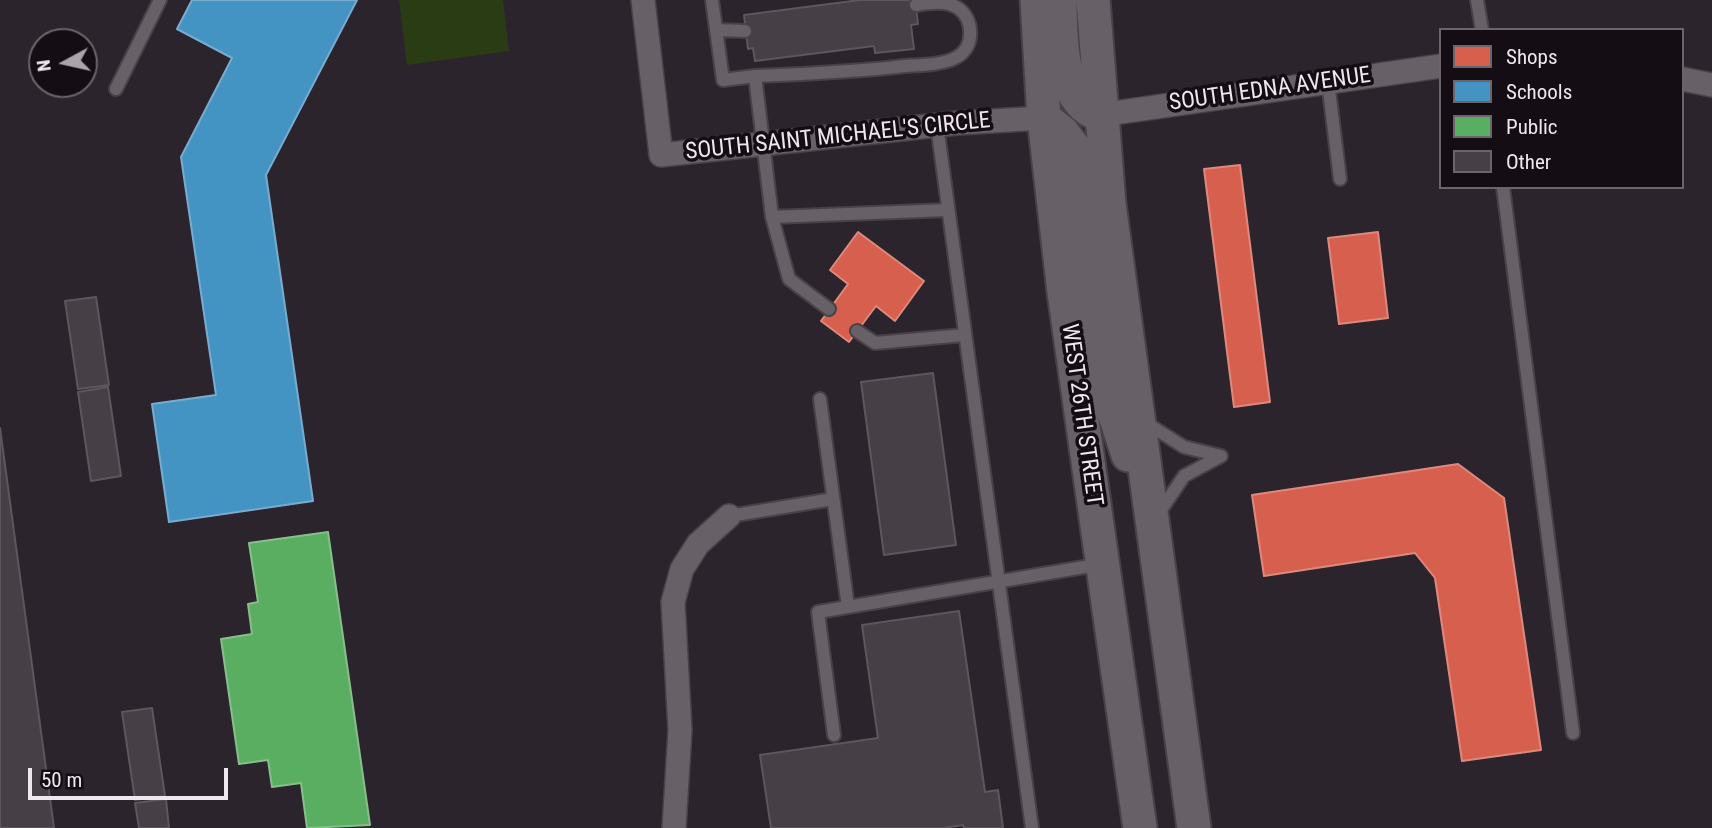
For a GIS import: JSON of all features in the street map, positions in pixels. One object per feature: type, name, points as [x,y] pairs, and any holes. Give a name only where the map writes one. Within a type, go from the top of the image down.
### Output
[{"type":"main road","name":"WEST 26TH STREET","points":[[1037,0],[1044,118],[1064,292],[1140,828]]},
{"type":"main road","points":[[1060,0],[1063,50],[1069,81],[1080,102],[1100,115]]},
{"type":"main road","points":[[1093,0],[1100,115],[1195,828]]},
{"type":"main road","points":[[1044,118],[1062,132],[1073,148],[1112,406],[1155,537]]},
{"type":"street","name":"SOUTH SAINT MICHAEL'S CIRCLE","points":[[643,0],[661,155],[937,125],[1044,118]]},
{"type":"street","name":"SOUTH EDNA AVENUE","points":[[1100,115],[1439,66]]},
{"type":"street","points":[[1684,79],[1712,85]]},
{"type":"street","points":[[674,828],[680,730],[673,602],[682,569],[698,544],[729,516]]},
{"type":"lane","points":[[116,89],[160,0]]},
{"type":"lane","points":[[712,0],[723,80],[755,76],[838,74],[928,64],[957,58],[967,49],[971,35],[968,17],[956,6],[937,2],[916,5]]},
{"type":"lane","points":[[1478,0],[1482,28]]},
{"type":"lane","points":[[716,30],[745,30]]},
{"type":"lane","points":[[755,76],[772,217],[789,279],[829,309]]},
{"type":"lane","points":[[1328,82],[1340,179]]},
{"type":"lane","points":[[937,125],[1031,828]]},
{"type":"lane","points":[[1503,189],[1573,733]]},
{"type":"lane","points":[[772,217],[948,210]]},
{"type":"lane","points":[[857,331],[876,343],[964,335]]},
{"type":"lane","points":[[820,399],[848,607]]},
{"type":"lane","points":[[1139,417],[1184,447],[1222,456],[1184,476],[1169,494],[1155,537]]},
{"type":"lane","points":[[729,516],[833,499]]},
{"type":"lane","points":[[834,735],[818,612],[1102,564]]},
{"type":"green space","points":[[399,0],[503,0],[509,51],[407,65]]},
{"type":"building: Shops","points":[[1240,165],[1270,402],[1234,407],[1204,169]]},
{"type":"building: Shops","points":[[858,232],[924,281],[895,321],[876,306],[849,342],[821,321],[848,284],[830,270]]},
{"type":"building: Shops","points":[[1378,232],[1388,318],[1339,324],[1328,238]]},
{"type":"building: Shops","points":[[1458,464],[1504,498],[1541,750],[1462,761],[1435,578],[1415,553],[1264,576],[1252,495]]},
{"type":"building: Schools","points":[[192,0],[357,0],[266,175],[313,501],[169,522],[152,404],[216,395],[181,157],[232,58],[177,29]]},
{"type":"building: Public","points":[[328,532],[370,825],[307,828],[301,783],[272,787],[268,760],[239,764],[221,639],[252,634],[248,604],[258,602],[249,543]]},
{"type":"building: Other","points":[[860,0],[915,0],[918,24],[911,25],[914,49],[875,53],[874,46],[755,61],[753,48],[748,49],[744,15]]},
{"type":"building: Other","points":[[96,297],[109,385],[78,389],[65,301]]},
{"type":"building: Other","points":[[933,373],[956,545],[884,555],[861,382]]},
{"type":"building: Other","points":[[108,387],[121,476],[91,481],[78,392]]},
{"type":"building: Other","points":[[0,428],[54,828],[0,828]]},
{"type":"building: Other","points":[[959,611],[985,792],[998,790],[1003,828],[964,828],[963,825],[943,828],[771,828],[760,755],[878,738],[862,625]]},
{"type":"building: Other","points":[[152,708],[165,796],[135,800],[122,712]]},
{"type":"building: Other","points":[[166,799],[169,828],[139,828],[135,803]]}]
